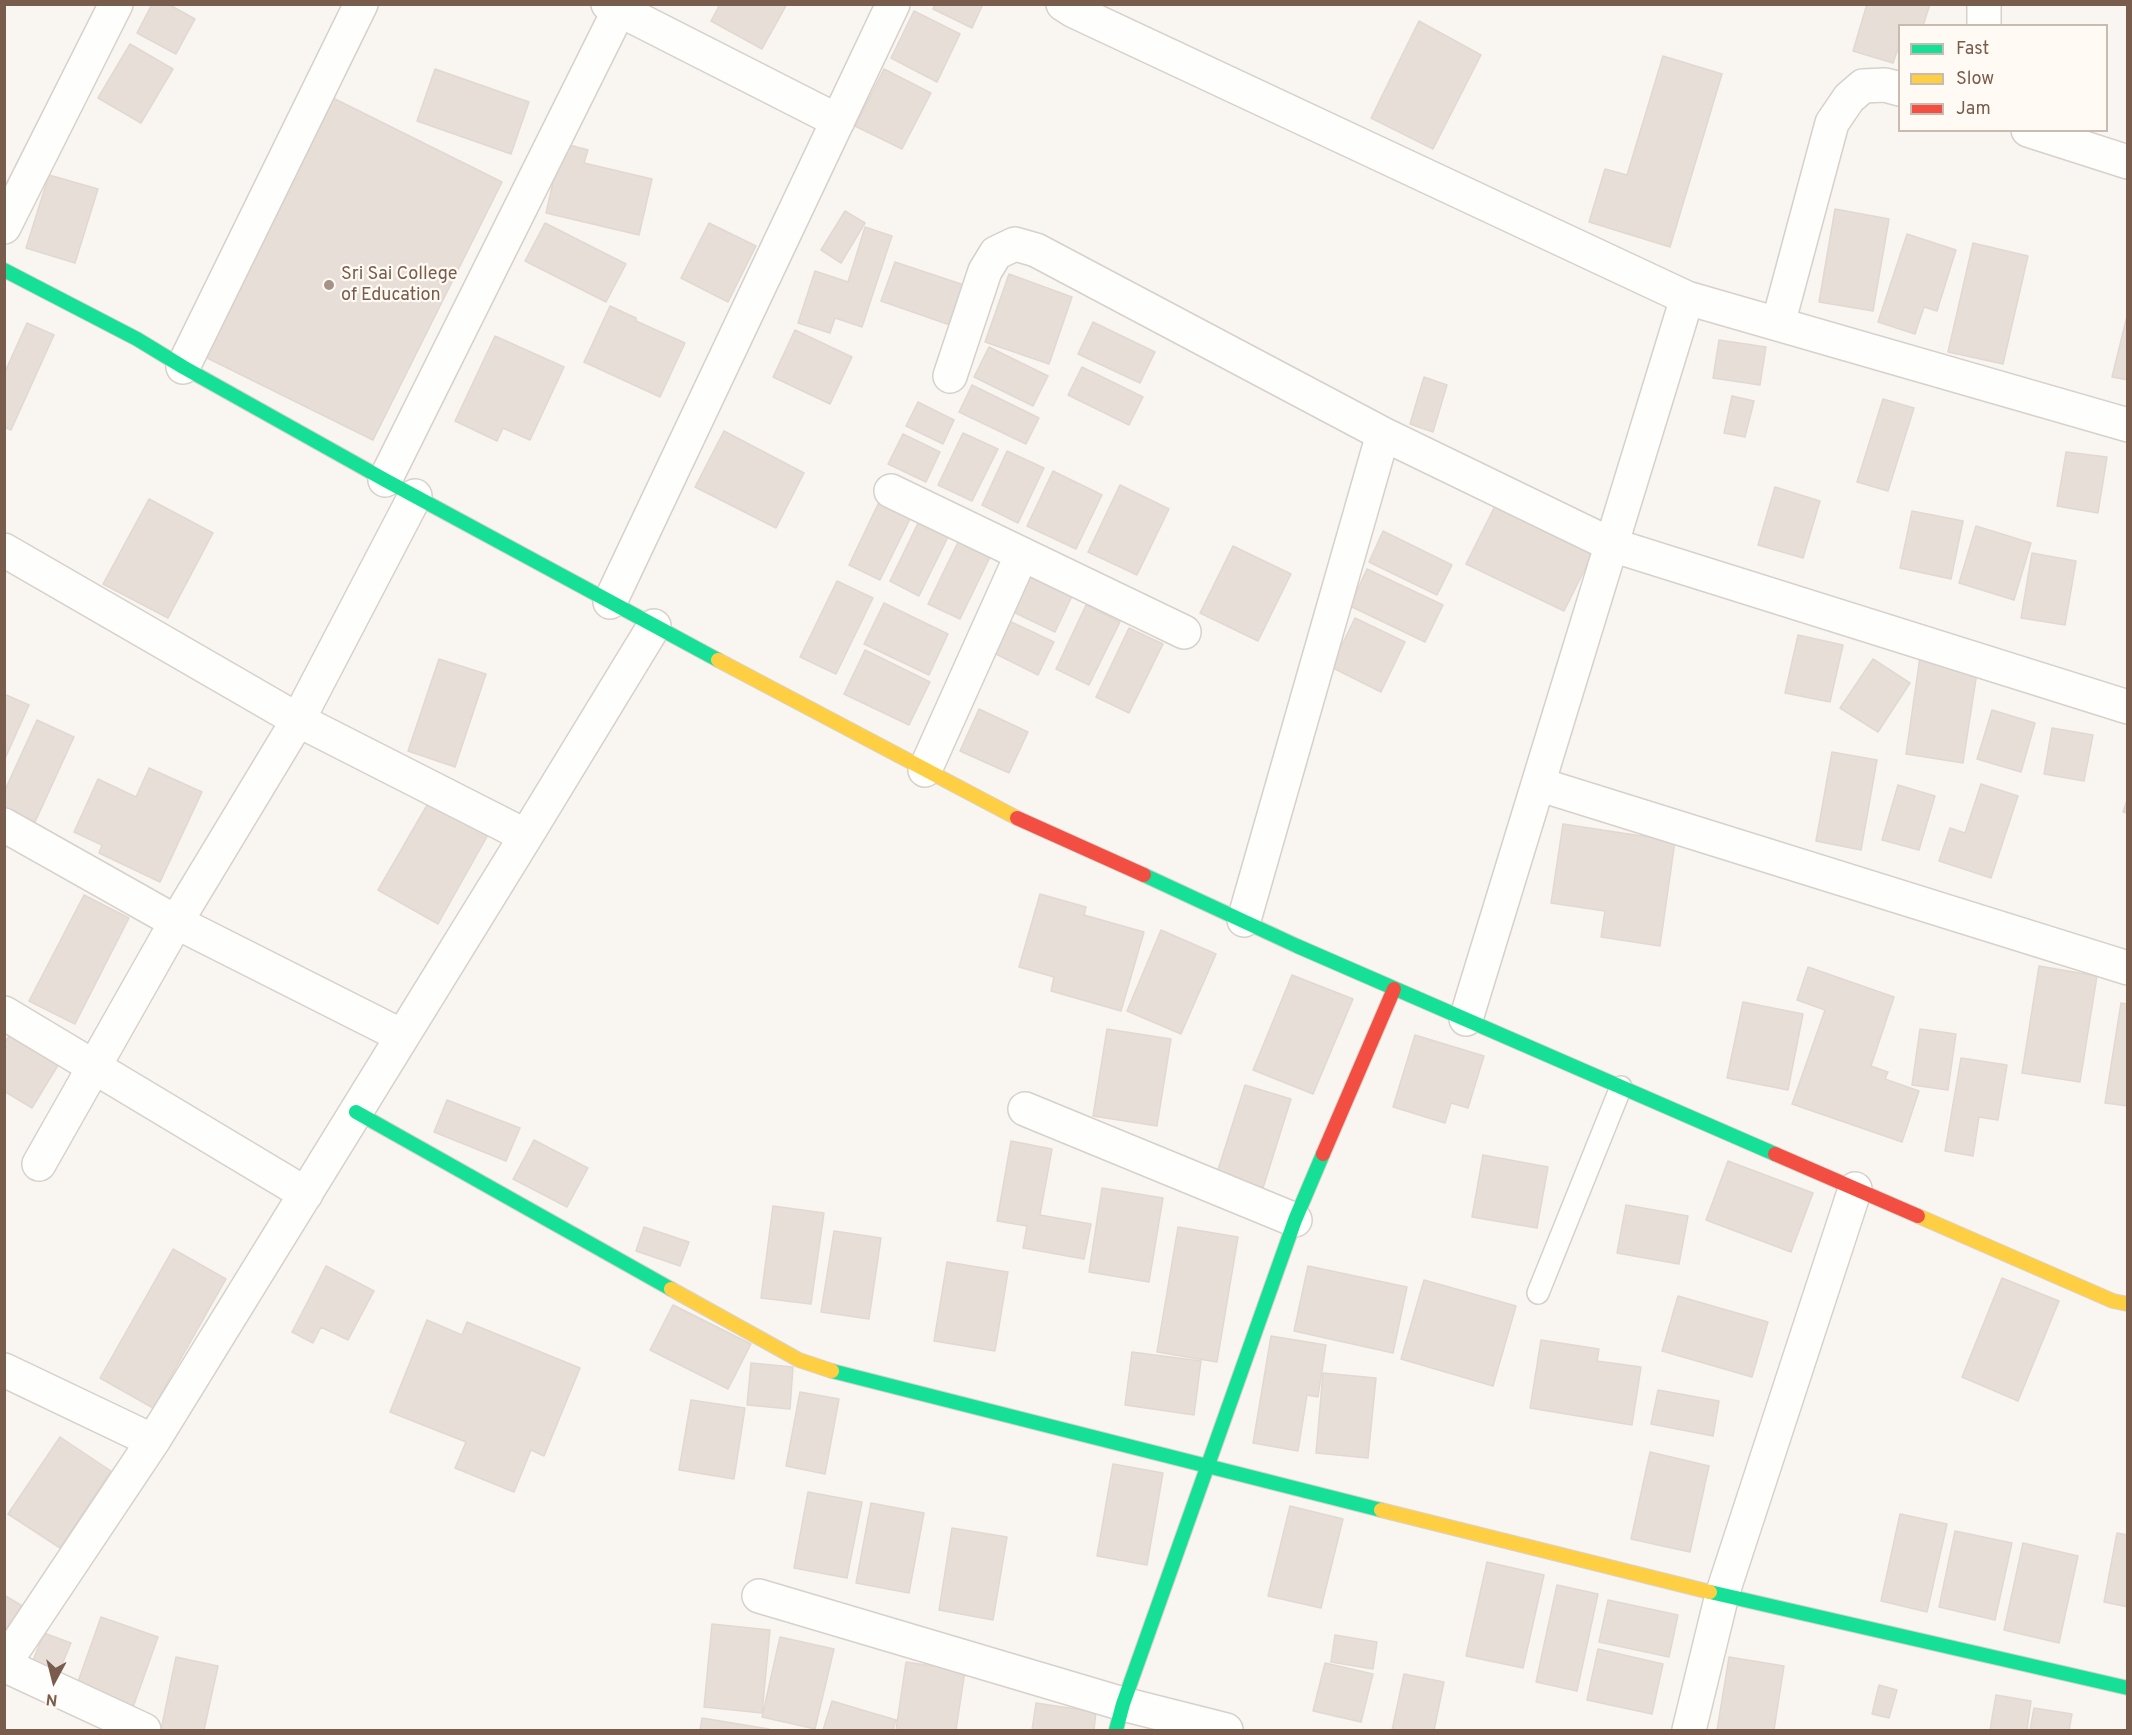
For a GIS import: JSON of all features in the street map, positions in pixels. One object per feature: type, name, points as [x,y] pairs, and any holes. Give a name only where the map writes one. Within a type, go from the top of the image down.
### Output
[{"type":"street","points":[[183,367],[361,4]]},
{"type":"street","points":[[610,602],[893,4]]},
{"type":"street","points":[[1063,4],[1687,298],[2127,425]]},
{"type":"street","points":[[1984,4],[1984,24]]},
{"type":"street","points":[[4,227],[114,5]]},
{"type":"street","points":[[385,480],[613,7],[838,122]]},
{"type":"street","points":[[1778,324],[1832,123],[1849,99],[1863,86],[1885,85],[1898,89]]},
{"type":"street","points":[[2034,132],[2127,162]]},
{"type":"street","points":[[951,376],[985,272],[996,253],[1015,244],[1036,250],[1383,434],[1612,545],[2127,707]]},
{"type":"street","points":[[4,270],[137,339],[385,480],[654,626],[1009,814],[1394,989],[2113,1301],[2127,1304]]},
{"type":"street","points":[[1466,1019],[1687,298]]},
{"type":"street","points":[[1244,920],[1383,434]]},
{"type":"street","points":[[891,491],[1185,632]]},
{"type":"street","points":[[39,1164],[176,922],[298,720],[415,496]]},
{"type":"street","points":[[4,550],[298,720],[526,836]]},
{"type":"street","points":[[925,770],[1022,554]]},
{"type":"street","points":[[144,1731],[4,1664],[153,1441],[654,626]]},
{"type":"street","points":[[1538,784],[2127,968]]},
{"type":"street","points":[[4,825],[176,922],[402,1036]]},
{"type":"street","points":[[1120,1717],[1295,1220],[1394,989]]},
{"type":"street","points":[[4,1012],[306,1194]]},
{"type":"street","points":[[1025,1109],[1295,1220]]},
{"type":"street","points":[[356,1112],[799,1360],[838,1373],[1722,1595],[2127,1688]]},
{"type":"street","points":[[1689,1731],[1722,1595],[1855,1188]]},
{"type":"street","points":[[4,1370],[153,1441]]},
{"type":"street","points":[[759,1596],[1120,1717],[1226,1731]]},
{"type":"lane","points":[[1538,1293],[1621,1087]]},
{"type":"building","points":[[152,4],[168,4],[195,19],[176,54],[137,33]]},
{"type":"building","points":[[720,4],[787,4],[762,49],[711,21]]},
{"type":"building","points":[[935,4],[983,4],[972,28],[933,9]]},
{"type":"building","points":[[1867,4],[1930,4],[1924,24],[1898,24],[1898,49],[1893,63],[1853,51]]},
{"type":"building","points":[[914,11],[960,34],[937,82],[891,58]]},
{"type":"building","points":[[1419,21],[1481,55],[1433,149],[1371,118]]},
{"type":"building","points":[[130,44],[173,69],[141,123],[98,98]]},
{"type":"building","points":[[1663,56],[1722,74],[1670,247],[1589,222],[1605,169],[1627,175]]},
{"type":"building","points":[[435,69],[529,102],[511,154],[417,121]]},
{"type":"building","points":[[884,69],[931,93],[902,149],[855,126]]},
{"type":"building","points":[[323,93],[502,182],[373,440],[193,351]]},
{"type":"building","points":[[562,143],[588,150],[584,163],[652,179],[639,235],[546,213]]},
{"type":"building","points":[[49,175],[98,189],[75,263],[26,248]]},
{"type":"building","points":[[1835,209],[1889,219],[1873,311],[1819,302]]},
{"type":"building","points":[[845,211],[865,223],[841,263],[821,250]]},
{"type":"building","points":[[545,223],[626,264],[606,302],[525,261]]},
{"type":"building","points":[[709,223],[756,246],[728,302],[681,278]]},
{"type":"building","points":[[865,227],[892,236],[862,327],[835,318],[830,333],[798,323],[815,271],[848,282]]},
{"type":"building","points":[[1907,234],[1956,250],[1937,311],[1924,307],[1915,334],[1878,322]]},
{"type":"building","points":[[1973,243],[2028,256],[2003,364],[1948,352]]},
{"type":"building","points":[[895,262],[964,285],[950,325],[881,301]]},
{"type":"building","points":[[1009,274],[1072,297],[1049,364],[985,342]]},
{"type":"building","points":[[610,306],[636,318],[636,321],[685,343],[660,397],[584,362]]},
{"type":"building","points":[[2128,312],[2128,380],[2112,377]]},
{"type":"building","points":[[1093,322],[1155,352],[1140,383],[1078,354]]},
{"type":"building","points":[[27,323],[54,335],[11,430],[4,427],[4,374]]},
{"type":"building","points":[[795,330],[852,357],[830,404],[773,377]]},
{"type":"building","points":[[495,336],[564,367],[530,440],[503,428],[497,441],[455,421]]},
{"type":"building","points":[[1719,340],[1766,347],[1760,385],[1713,378]]},
{"type":"building","points":[[989,347],[1048,376],[1033,406],[974,377]]},
{"type":"building","points":[[1082,367],[1143,397],[1129,425],[1068,395]]},
{"type":"building","points":[[1424,377],[1447,385],[1433,432],[1410,424]]},
{"type":"building","points":[[972,385],[1039,418],[1026,444],[959,412]]},
{"type":"building","points":[[1732,396],[1754,401],[1745,437],[1724,433]]},
{"type":"building","points":[[1883,399],[1914,408],[1888,491],[1857,482]]},
{"type":"building","points":[[918,402],[954,420],[943,444],[906,426]]},
{"type":"building","points":[[724,431],[804,473],[776,528],[695,487]]},
{"type":"building","points":[[963,433],[998,449],[972,501],[938,485]]},
{"type":"building","points":[[903,434],[940,452],[926,482],[888,464]]},
{"type":"building","points":[[1007,451],[1044,468],[1018,523],[982,505]]},
{"type":"building","points":[[2066,452],[2107,457],[2098,513],[2057,506]]},
{"type":"building","points":[[1053,471],[1102,495],[1076,549],[1027,526]]},
{"type":"building","points":[[1120,485],[1169,509],[1137,575],[1088,552]]},
{"type":"building","points":[[1775,487],[1820,501],[1803,558],[1758,545]]},
{"type":"building","points":[[149,499],[213,533],[168,618],[103,584]]},
{"type":"building","points":[[880,500],[912,515],[880,580],[849,565]]},
{"type":"building","points":[[1496,504],[1594,551],[1564,611],[1466,564]]},
{"type":"building","points":[[1912,511],[1963,521],[1951,579],[1900,568]]},
{"type":"building","points":[[919,521],[949,535],[919,596],[890,581]]},
{"type":"building","points":[[1976,526],[2031,543],[2014,600],[1959,583]]},
{"type":"building","points":[[1383,531],[1452,565],[1437,595],[1369,562]]},
{"type":"building","points":[[960,538],[992,553],[960,619],[928,604]]},
{"type":"building","points":[[1233,546],[1291,574],[1258,641],[1200,613]]},
{"type":"building","points":[[2032,553],[2076,561],[2065,625],[2021,618]]},
{"type":"building","points":[[1367,569],[1443,605],[1425,642],[1350,606]]},
{"type":"building","points":[[1025,572],[1073,594],[1055,632],[1007,609]]},
{"type":"building","points":[[837,581],[873,598],[836,674],[800,657]]},
{"type":"building","points":[[884,603],[948,634],[929,675],[864,644]]},
{"type":"building","points":[[1086,605],[1120,622],[1089,685],[1056,669]]},
{"type":"building","points":[[1355,618],[1405,642],[1381,692],[1331,667]]},
{"type":"building","points":[[1005,619],[1054,642],[1038,675],[990,651]]},
{"type":"building","points":[[1129,628],[1163,644],[1129,713],[1096,697]]},
{"type":"building","points":[[1798,635],[1843,645],[1830,702],[1785,693]]},
{"type":"building","points":[[865,650],[930,682],[909,725],[844,694]]},
{"type":"building","points":[[1920,657],[1978,666],[1963,763],[1906,754]]},
{"type":"building","points":[[439,659],[486,674],[455,767],[408,751]]},
{"type":"building","points":[[1873,659],[1910,683],[1878,732],[1840,708]]},
{"type":"building","points":[[4,694],[29,705],[4,761]]},
{"type":"building","points":[[979,709],[1028,732],[1009,773],[960,751]]},
{"type":"building","points":[[1992,710],[2035,723],[2021,772],[1977,759]]},
{"type":"building","points":[[37,720],[74,737],[35,822],[4,808],[4,792]]},
{"type":"building","points":[[2052,728],[2093,735],[2084,781],[2044,774]]},
{"type":"building","points":[[1832,752],[1877,760],[1861,850],[1816,841]]},
{"type":"building","points":[[149,768],[202,792],[160,882],[99,853],[102,845],[74,832],[98,779],[136,797]]},
{"type":"building","points":[[1981,784],[2018,796],[1991,878],[1939,861],[1950,828],[1965,833]]},
{"type":"building","points":[[1898,785],[1935,796],[1919,850],[1882,840]]},
{"type":"building","points":[[2128,797],[2128,813],[2123,812]]},
{"type":"building","points":[[430,800],[489,833],[438,924],[378,890]]},
{"type":"building","points":[[1563,824],[1675,841],[1660,946],[1601,937],[1605,911],[1551,903]]},
{"type":"building","points":[[1040,894],[1086,907],[1084,915],[1144,932],[1121,1011],[1051,991],[1054,977],[1019,967]]},
{"type":"building","points":[[84,895],[129,918],[75,1024],[29,1001]]},
{"type":"building","points":[[1161,930],[1216,954],[1181,1034],[1127,1011]]},
{"type":"building","points":[[2039,966],[2097,976],[2080,1082],[2022,1073]]},
{"type":"building","points":[[1808,967],[1894,997],[1871,1066],[1888,1072],[1885,1079],[1919,1091],[1902,1142],[1792,1104],[1825,1010],[1797,1000]]},
{"type":"building","points":[[1292,975],[1353,999],[1313,1094],[1253,1070]]},
{"type":"building","points":[[1743,1002],[1803,1014],[1788,1090],[1727,1078]]},
{"type":"building","points":[[2121,1003],[2128,1004],[2128,1106],[2105,1103]]},
{"type":"building","points":[[1107,1029],[1171,1039],[1157,1126],[1093,1116]]},
{"type":"building","points":[[1920,1029],[1956,1034],[1948,1090],[1912,1085]]},
{"type":"building","points":[[11,1033],[60,1062],[32,1108],[4,1091],[4,1044]]},
{"type":"building","points":[[1415,1035],[1484,1056],[1468,1108],[1451,1103],[1445,1123],[1393,1107]]},
{"type":"building","points":[[1961,1058],[2007,1065],[1998,1120],[1979,1117],[1973,1156],[1945,1151]]},
{"type":"building","points":[[1245,1085],[1291,1099],[1263,1188],[1217,1173]]},
{"type":"building","points":[[447,1100],[520,1128],[506,1161],[434,1132]]},
{"type":"building","points":[[534,1140],[588,1168],[567,1207],[513,1179]]},
{"type":"building","points":[[1011,1141],[1052,1149],[1040,1215],[1091,1224],[1084,1259],[1023,1248],[1027,1226],[997,1221]]},
{"type":"building","points":[[1483,1155],[1548,1167],[1537,1228],[1472,1217]]},
{"type":"building","points":[[1728,1161],[1813,1193],[1791,1252],[1706,1220]]},
{"type":"building","points":[[1102,1188],[1163,1198],[1149,1282],[1089,1272]]},
{"type":"building","points":[[1626,1205],[1688,1216],[1679,1264],[1617,1253]]},
{"type":"building","points":[[773,1206],[824,1213],[811,1304],[761,1298]]},
{"type":"building","points":[[644,1227],[689,1242],[680,1266],[636,1251]]},
{"type":"building","points":[[1178,1227],[1238,1237],[1217,1362],[1157,1352]]},
{"type":"building","points":[[834,1231],[881,1238],[869,1319],[821,1312]]},
{"type":"building","points":[[173,1249],[226,1279],[153,1408],[100,1378]]},
{"type":"building","points":[[947,1262],[1008,1272],[995,1351],[934,1341]]},
{"type":"building","points":[[326,1266],[374,1291],[348,1340],[321,1327],[313,1343],[292,1332]]},
{"type":"building","points":[[1308,1266],[1407,1287],[1393,1353],[1294,1331]]},
{"type":"building","points":[[2002,1278],[2059,1301],[2018,1401],[1962,1377]]},
{"type":"building","points":[[1424,1280],[1516,1306],[1493,1386],[1401,1359]]},
{"type":"building","points":[[1678,1296],[1768,1322],[1752,1377],[1662,1351]]},
{"type":"building","points":[[673,1305],[751,1344],[728,1389],[650,1350]]},
{"type":"building","points":[[427,1320],[462,1335],[467,1322],[580,1368],[544,1456],[531,1450],[514,1492],[455,1468],[466,1442],[390,1412]]},
{"type":"building","points":[[1271,1336],[1326,1345],[1318,1397],[1307,1395],[1298,1451],[1253,1443]]},
{"type":"building","points":[[1541,1340],[1599,1349],[1597,1361],[1641,1367],[1632,1425],[1530,1408]]},
{"type":"building","points":[[1132,1352],[1201,1361],[1194,1415],[1125,1405]]},
{"type":"building","points":[[751,1363],[793,1367],[790,1409],[747,1405]]},
{"type":"building","points":[[1323,1373],[1376,1378],[1368,1458],[1316,1453]]},
{"type":"building","points":[[1658,1390],[1719,1401],[1713,1436],[1651,1424]]},
{"type":"building","points":[[800,1392],[839,1399],[825,1474],[786,1466]]},
{"type":"building","points":[[691,1400],[745,1408],[734,1479],[679,1470]]},
{"type":"building","points":[[60,1437],[111,1471],[60,1548],[8,1514]]},
{"type":"building","points":[[1650,1452],[1709,1466],[1690,1552],[1631,1539]]},
{"type":"building","points":[[1113,1464],[1163,1473],[1147,1565],[1097,1556]]},
{"type":"building","points":[[808,1492],[862,1502],[847,1578],[794,1568]]},
{"type":"building","points":[[871,1503],[924,1513],[909,1593],[856,1583]]},
{"type":"building","points":[[1290,1506],[1343,1519],[1321,1608],[1268,1596]]},
{"type":"building","points":[[1900,1514],[1947,1524],[1927,1612],[1881,1601]]},
{"type":"building","points":[[952,1528],[1007,1537],[993,1620],[939,1610]]},
{"type":"building","points":[[1955,1531],[2012,1543],[1995,1620],[1939,1607]]},
{"type":"building","points":[[2117,1533],[2128,1535],[2128,1607],[2104,1602]]},
{"type":"building","points":[[2023,1543],[2078,1556],[2059,1643],[2004,1630]]},
{"type":"building","points":[[1487,1562],[1544,1575],[1523,1668],[1466,1656]]},
{"type":"building","points":[[1557,1585],[1598,1594],[1577,1691],[1536,1682]]},
{"type":"building","points":[[4,1595],[24,1607],[4,1637]]},
{"type":"building","points":[[1608,1600],[1678,1615],[1669,1657],[1599,1642]]},
{"type":"building","points":[[101,1617],[158,1637],[132,1710],[75,1690]]},
{"type":"building","points":[[712,1624],[770,1630],[762,1713],[704,1707]]},
{"type":"building","points":[[44,1633],[71,1643],[58,1674],[32,1663]]},
{"type":"building","points":[[1335,1635],[1377,1642],[1373,1669],[1331,1662]]},
{"type":"building","points":[[780,1637],[834,1649],[815,1729],[762,1717]]},
{"type":"building","points":[[1598,1649],[1663,1664],[1652,1714],[1587,1700]]},
{"type":"building","points":[[176,1657],[218,1666],[204,1730],[161,1730]]},
{"type":"building","points":[[1729,1657],[1784,1666],[1774,1730],[1717,1730]]},
{"type":"building","points":[[906,1662],[965,1671],[956,1730],[896,1730]]},
{"type":"building","points":[[1325,1663],[1373,1674],[1361,1722],[1313,1711]]},
{"type":"building","points":[[1404,1674],[1444,1682],[1434,1730],[1392,1730]]},
{"type":"building","points":[[1879,1685],[1897,1690],[1889,1718],[1872,1714]]},
{"type":"building","points":[[1996,1695],[2031,1701],[2027,1730],[1990,1730]]},
{"type":"building","points":[[832,1701],[896,1720],[893,1730],[823,1730]]},
{"type":"building","points":[[1036,1703],[1096,1712],[1094,1730],[1032,1730]]},
{"type":"building","points":[[2034,1708],[2072,1714],[2069,1730],[2030,1730]]},
{"type":"building","points":[[702,1718],[769,1729],[769,1730],[700,1730]]},
{"type":"traffic: fast","points":[[4,270],[137,339],[385,480],[718,660]]},
{"type":"traffic: fast","points":[[1144,875],[1297,946],[1775,1154]]},
{"type":"traffic: fast","points":[[356,1112],[671,1289]]},
{"type":"traffic: fast","points":[[1116,1730],[1123,1704],[1295,1220],[1323,1154]]},
{"type":"traffic: fast","points":[[832,1371],[1381,1510]]},
{"type":"traffic: fast","points":[[1710,1592],[2128,1688]]},
{"type":"traffic: slow","points":[[718,660],[1017,818]]},
{"type":"traffic: slow","points":[[1918,1216],[2113,1301],[2128,1304]]},
{"type":"traffic: slow","points":[[671,1289],[799,1360],[832,1371]]},
{"type":"traffic: slow","points":[[1381,1510],[1710,1592]]},
{"type":"traffic: jam","points":[[1017,818],[1144,875]]},
{"type":"traffic: jam","points":[[1323,1154],[1394,989]]},
{"type":"traffic: jam","points":[[1775,1154],[1918,1216]]},
{"type":"place","name":"Sri Sai College of Education","points":[[329,285]]}]
